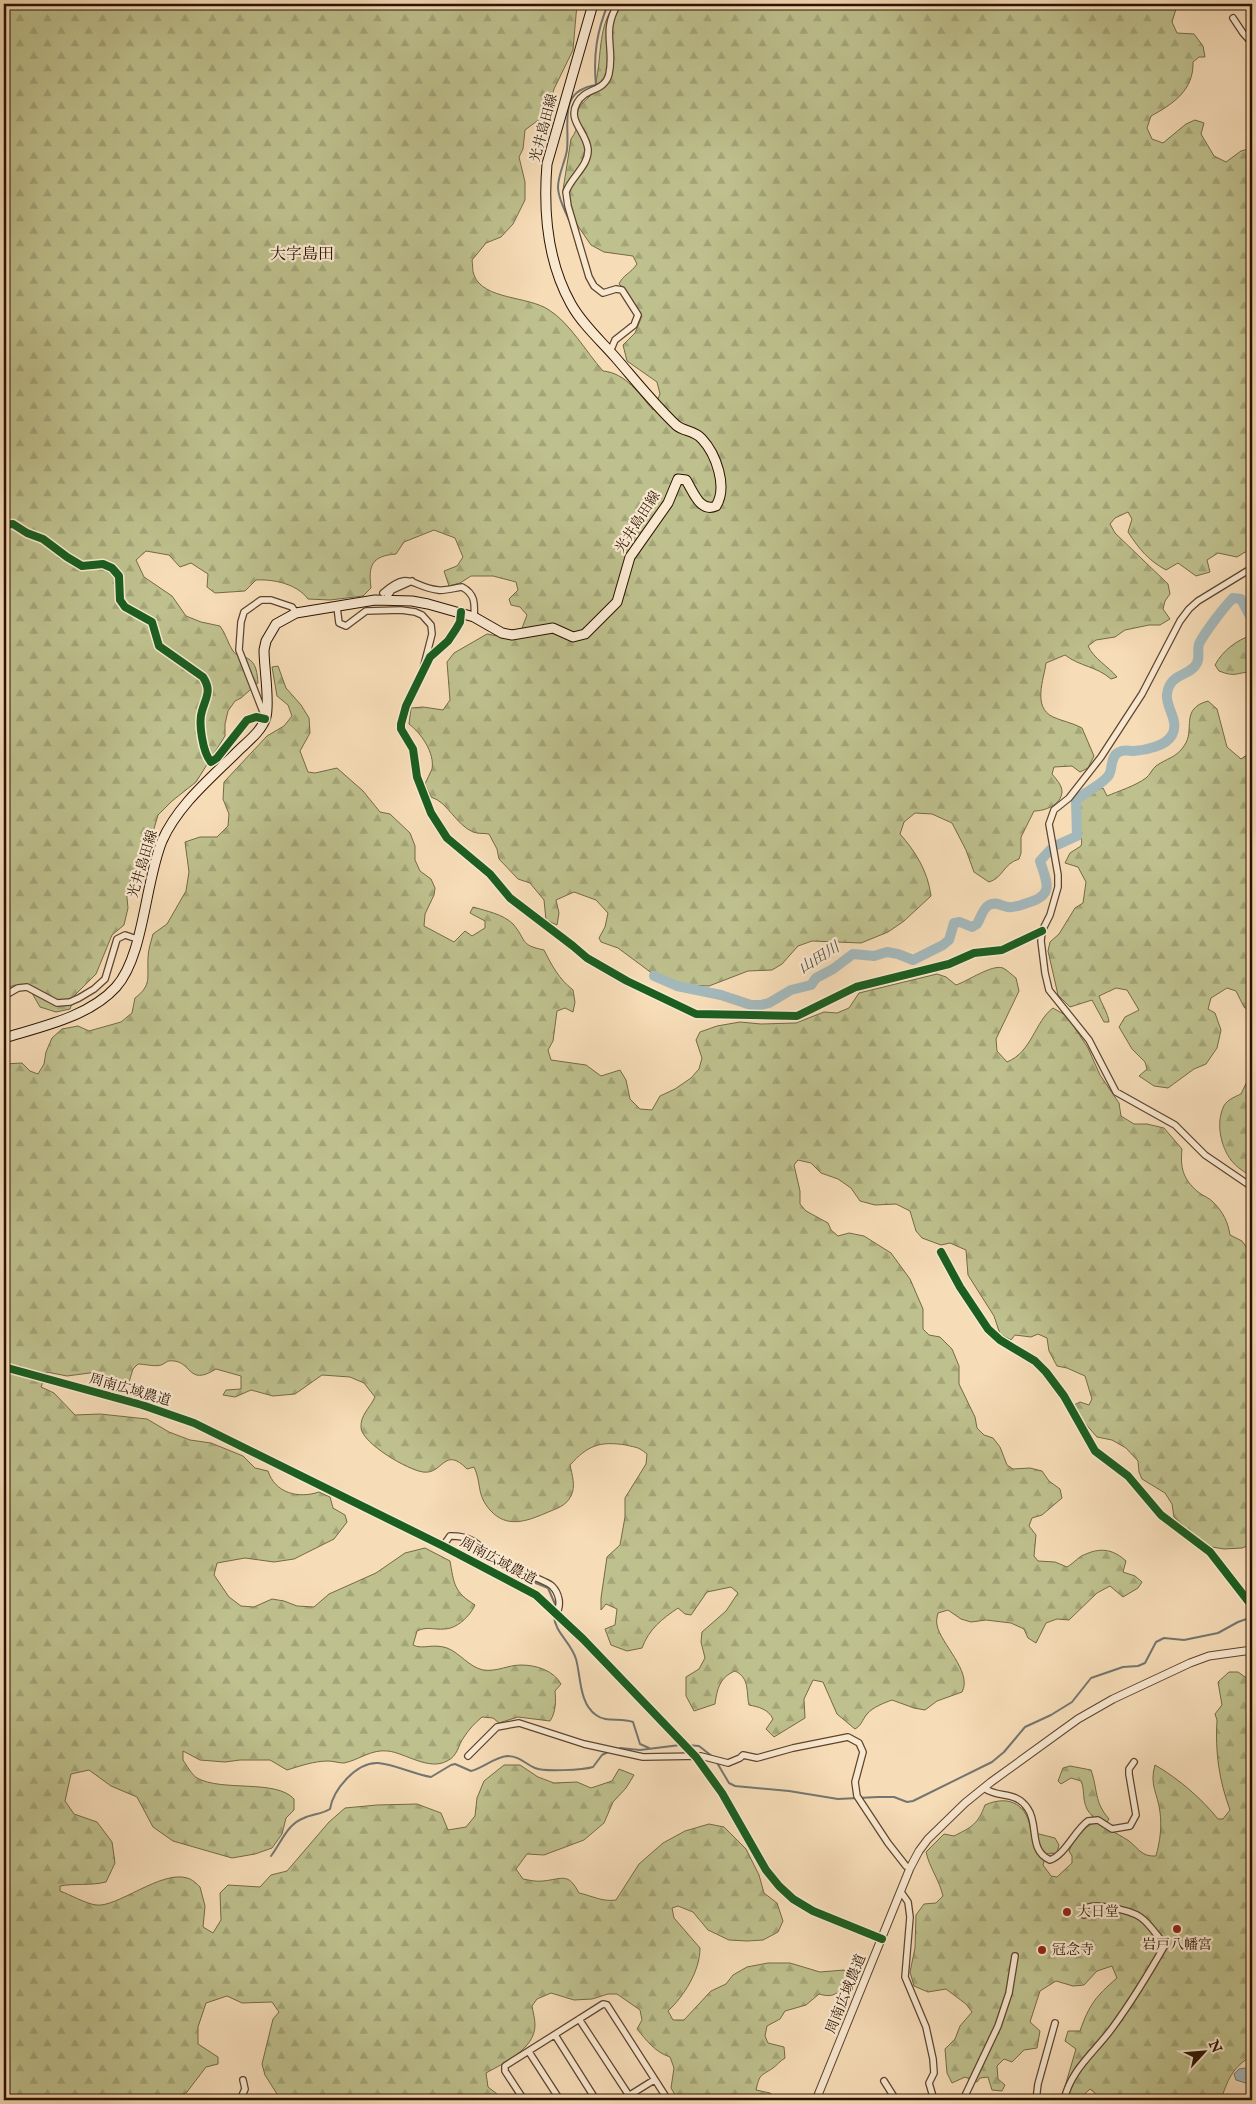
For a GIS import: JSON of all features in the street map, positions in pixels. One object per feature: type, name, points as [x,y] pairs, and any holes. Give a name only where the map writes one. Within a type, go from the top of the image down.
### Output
[{"type":"main road","name":"光井島田線","points":[[4,1038],[80,1013],[104,998],[124,978],[137,939],[154,865],[169,826],[181,808],[255,734],[265,719],[266,641],[276,624],[296,613],[337,607],[384,596],[461,612],[502,633],[512,635],[553,628],[573,637],[585,634],[617,602],[630,556],[668,503],[678,478],[686,480],[701,504],[707,507],[716,506],[720,501],[719,471],[703,440],[696,433],[678,426],[622,367],[575,311],[557,274],[551,252],[545,189],[547,164],[593,4]]},
{"type":"street","points":[[610,352],[615,340],[634,325],[638,315],[622,290],[616,289],[606,293],[598,291],[589,277],[582,258],[566,192],[569,183],[587,158],[588,148],[577,125],[573,110],[578,100],[584,94],[601,87],[607,82],[610,67],[610,21],[618,4]]},
{"type":"street","points":[[1238,4],[1239,6],[1252,4]]},
{"type":"street","points":[[1234,18],[1252,43]]},
{"type":"street","points":[[563,107],[573,110]]},
{"type":"street","points":[[4,525],[13,524],[27,533],[43,539],[82,566],[103,564],[112,568],[119,576],[120,600],[125,607],[152,622],[159,646],[203,677],[208,684],[209,692],[201,713],[202,738],[206,757],[211,762],[217,758],[247,720],[256,717],[265,719]]},
{"type":"street","points":[[1252,568],[1212,592],[1189,609],[1180,621],[1142,694],[1101,757],[1069,798],[1054,810],[1049,824],[1058,875],[1058,888],[1050,915],[1042,930],[1042,953],[1049,990],[1089,1040],[1116,1092],[1175,1125],[1206,1154],[1252,1187]]},
{"type":"street","points":[[384,596],[392,590],[412,581],[435,590],[462,587],[469,591],[475,602],[474,617]]},
{"type":"street","points":[[265,719],[239,650],[241,622],[244,612],[262,600],[271,600],[292,607],[296,613]]},
{"type":"street","points":[[337,607],[338,623],[346,626],[366,611],[401,610],[422,615],[431,626],[432,634],[431,644],[424,657],[422,674]]},
{"type":"street","points":[[461,612],[460,622],[456,630],[448,641],[430,657],[402,716],[401,729],[412,749],[417,777],[431,813],[447,838],[490,874],[510,898],[587,958],[686,1011],[705,1015],[797,1016],[864,984],[949,964],[974,954],[1002,950],[1042,930]]},
{"type":"street","points":[[4,996],[18,988],[27,986],[57,1003],[70,1002],[94,989],[104,979],[117,939],[125,935],[137,939]]},
{"type":"street","points":[[941,1252],[960,1287],[988,1329],[1000,1340],[1035,1361],[1049,1376],[1064,1396],[1095,1451],[1128,1476],[1161,1515],[1210,1552],[1252,1606]]},
{"type":"street","name":"周南広域農道","points":[[47,1379],[142,1405],[194,1423],[443,1546],[536,1595],[696,1757],[722,1793],[766,1870],[779,1886],[793,1899],[813,1911],[882,1939],[816,2100]]},
{"type":"street","points":[[443,1546],[450,1536],[463,1536],[473,1540],[505,1565],[533,1578],[545,1581],[555,1590],[559,1599],[556,1614]]},
{"type":"street","points":[[882,1939],[910,1868],[919,1851],[928,1839],[984,1788],[1078,1719],[1113,1699],[1203,1659],[1226,1653],[1252,1650]]},
{"type":"street","points":[[468,1756],[498,1727],[519,1723],[584,1744],[625,1754],[643,1757],[696,1757],[728,1763],[743,1754],[757,1758],[792,1748],[848,1737],[859,1742],[862,1747],[862,1758],[854,1786],[858,1798],[888,1843],[906,1866],[910,1868]]},
{"type":"street","points":[[984,1788],[992,1792],[1018,1798],[1026,1806],[1033,1822],[1036,1846],[1044,1858],[1050,1860],[1056,1858],[1070,1839],[1088,1821],[1098,1820],[1112,1829],[1130,1826],[1136,1815],[1129,1769],[1134,1762]]},
{"type":"street","points":[[901,1892],[908,1902],[910,1917],[905,1977],[926,2027],[934,2059],[934,2073],[929,2083],[934,2100]]},
{"type":"street","points":[[1064,2100],[1073,2076],[1117,2022],[1148,1976],[1165,1945],[1154,1929],[1137,1913],[1094,1906],[1085,1908],[1084,1915]]},
{"type":"street","points":[[963,2100],[998,2026],[1008,1993],[1015,1956]]},
{"type":"street","points":[[524,2100],[505,2071],[505,2066],[603,2004],[607,2005],[668,2100]]},
{"type":"street","points":[[579,2019],[631,2098]]},
{"type":"street","points":[[1036,2100],[1038,2084],[1055,2023]]},
{"type":"street","points":[[554,2035],[596,2100]]},
{"type":"street","points":[[529,2052],[560,2100]]},
{"type":"street","points":[[240,2100],[245,2089],[243,2080]]},
{"type":"street","points":[[622,2100],[631,2098],[654,2080]]},
{"type":"street","points":[[884,2081],[896,2100]]},
{"type":"green space","points":[[4,4],[577,4],[573,50],[554,89],[546,118],[537,121],[525,130],[523,149],[519,157],[525,182],[525,200],[513,224],[501,237],[486,243],[472,260],[473,272],[479,283],[487,289],[507,297],[530,302],[549,310],[557,316],[571,330],[603,371],[625,380],[653,410],[660,394],[657,382],[627,361],[623,345],[635,333],[642,316],[625,289],[619,284],[637,264],[633,256],[604,252],[591,245],[567,210],[563,190],[571,139],[577,127],[578,110],[594,89],[602,34],[609,14],[615,4],[1198,4],[1192,7],[1176,9],[1172,22],[1177,33],[1194,34],[1203,46],[1205,57],[1199,57],[1193,62],[1190,81],[1186,88],[1174,101],[1151,116],[1147,128],[1152,139],[1163,143],[1186,124],[1195,120],[1204,123],[1201,134],[1214,156],[1226,162],[1241,151],[1252,148],[1252,519],[1249,529],[1252,534],[1252,548],[1237,557],[1218,553],[1207,560],[1210,572],[1196,576],[1178,563],[1166,570],[1145,554],[1128,532],[1132,519],[1128,512],[1115,518],[1110,524],[1115,533],[1168,584],[1170,594],[1165,601],[1163,609],[1170,619],[1160,625],[1149,625],[1125,630],[1115,637],[1096,640],[1088,646],[1094,655],[1117,677],[1111,679],[1100,671],[1065,655],[1046,663],[1041,692],[1043,707],[1053,717],[1082,728],[1094,756],[1088,768],[1080,772],[1072,766],[1054,767],[1052,774],[1061,787],[1061,797],[1056,804],[1043,810],[1034,811],[1021,837],[1019,859],[1010,864],[994,880],[989,882],[974,872],[966,850],[952,823],[932,814],[915,813],[904,822],[900,834],[920,863],[927,879],[931,896],[904,921],[888,932],[861,943],[812,941],[798,946],[782,964],[772,970],[748,971],[709,986],[684,985],[653,974],[618,948],[601,942],[599,938],[605,927],[608,913],[596,900],[574,892],[556,900],[559,913],[557,925],[546,920],[544,900],[530,883],[518,879],[499,859],[497,849],[489,834],[475,833],[467,828],[442,803],[431,797],[425,784],[432,769],[431,756],[422,738],[409,724],[411,708],[423,707],[443,710],[450,700],[447,662],[454,653],[487,634],[508,638],[519,636],[527,615],[520,607],[511,605],[509,599],[518,590],[516,582],[493,576],[471,576],[460,583],[449,586],[444,571],[457,566],[463,557],[455,538],[434,530],[404,542],[396,554],[382,557],[373,563],[370,573],[371,588],[363,596],[330,600],[308,599],[291,586],[263,580],[256,580],[245,591],[215,593],[207,587],[208,574],[191,563],[180,567],[169,555],[146,551],[136,560],[144,577],[172,596],[186,616],[201,622],[220,626],[235,653],[253,663],[258,683],[235,701],[228,711],[225,736],[196,782],[158,815],[146,856],[126,888],[128,908],[124,925],[112,935],[96,974],[75,995],[70,1009],[56,1012],[40,1007],[32,993],[15,985],[4,989]]},
{"type":"green space","points":[[1252,635],[1252,672],[1233,674],[1219,671],[1215,665],[1226,650]]},
{"type":"green space","points":[[278,666],[286,688],[301,705],[309,718],[310,733],[300,751],[308,772],[315,773],[337,768],[363,791],[380,812],[390,814],[410,833],[415,846],[415,860],[420,871],[431,879],[435,888],[434,895],[425,914],[424,926],[454,942],[465,931],[472,936],[485,928],[485,921],[470,913],[473,907],[499,915],[513,924],[527,944],[544,950],[556,972],[573,990],[575,1002],[573,1012],[565,1008],[557,1011],[553,1041],[548,1050],[551,1060],[586,1065],[601,1076],[620,1070],[626,1080],[630,1099],[640,1109],[652,1110],[660,1096],[691,1078],[699,1069],[702,1058],[696,1040],[700,1032],[717,1026],[740,1022],[761,1024],[796,1023],[824,1012],[837,1013],[849,1008],[859,993],[937,974],[946,977],[956,985],[993,968],[1003,968],[1016,978],[1019,991],[996,1039],[997,1051],[1007,1062],[1028,1044],[1042,1021],[1053,1008],[1067,1016],[1088,1048],[1100,1075],[1119,1103],[1121,1116],[1134,1124],[1147,1124],[1164,1128],[1182,1149],[1182,1168],[1186,1178],[1198,1192],[1217,1206],[1225,1218],[1230,1235],[1242,1241],[1252,1255],[1252,1544],[1242,1548],[1224,1549],[1212,1547],[1195,1536],[1174,1517],[1172,1504],[1165,1493],[1142,1479],[1138,1461],[1126,1448],[1112,1440],[1097,1437],[1083,1421],[1074,1405],[1080,1402],[1089,1405],[1092,1399],[1085,1376],[1057,1366],[1049,1351],[1047,1338],[1038,1334],[1031,1337],[1015,1335],[1011,1340],[1000,1334],[994,1316],[968,1275],[966,1250],[950,1243],[941,1245],[922,1238],[916,1231],[910,1211],[896,1204],[875,1205],[860,1201],[851,1188],[838,1179],[821,1173],[811,1163],[798,1160],[794,1165],[800,1191],[800,1204],[806,1211],[828,1223],[831,1230],[838,1236],[849,1233],[864,1236],[891,1253],[910,1279],[923,1309],[923,1329],[929,1335],[940,1337],[952,1349],[959,1366],[959,1384],[975,1417],[977,1428],[984,1435],[993,1438],[1000,1447],[1007,1465],[1013,1469],[1030,1468],[1042,1471],[1049,1481],[1060,1489],[1062,1498],[1042,1515],[1032,1518],[1029,1526],[1036,1535],[1034,1556],[1038,1561],[1055,1562],[1067,1567],[1083,1555],[1103,1550],[1108,1551],[1117,1554],[1126,1561],[1123,1572],[1135,1576],[1142,1582],[1138,1588],[1123,1597],[1110,1586],[1097,1593],[1069,1620],[1057,1619],[1046,1623],[1036,1643],[1028,1638],[1024,1629],[1011,1623],[986,1620],[971,1622],[961,1619],[948,1610],[938,1613],[937,1625],[939,1632],[960,1667],[963,1676],[962,1692],[937,1701],[925,1710],[892,1700],[872,1709],[855,1729],[837,1714],[823,1682],[813,1680],[804,1699],[805,1718],[774,1737],[766,1729],[773,1719],[766,1711],[749,1705],[745,1681],[735,1671],[720,1684],[715,1704],[694,1711],[686,1696],[686,1677],[699,1669],[705,1658],[701,1642],[702,1632],[726,1611],[738,1593],[731,1587],[707,1592],[691,1615],[685,1614],[678,1608],[648,1635],[642,1648],[627,1651],[611,1645],[605,1629],[615,1625],[617,1609],[606,1604],[601,1610],[601,1598],[607,1557],[620,1545],[625,1517],[625,1498],[646,1464],[647,1454],[639,1448],[617,1444],[602,1444],[589,1449],[570,1465],[573,1488],[571,1496],[566,1503],[532,1519],[517,1522],[503,1520],[490,1510],[481,1494],[474,1467],[467,1469],[459,1462],[448,1460],[430,1472],[423,1472],[407,1467],[369,1441],[361,1428],[361,1423],[375,1397],[364,1383],[350,1377],[322,1375],[295,1394],[273,1396],[251,1390],[235,1397],[223,1395],[226,1390],[241,1389],[241,1376],[216,1369],[206,1374],[194,1374],[176,1361],[168,1361],[159,1366],[138,1364],[133,1369],[129,1382],[121,1387],[97,1372],[67,1376],[47,1372],[41,1387],[54,1393],[75,1415],[100,1414],[147,1419],[169,1432],[190,1440],[211,1443],[243,1456],[255,1468],[268,1471],[276,1485],[288,1492],[303,1495],[319,1492],[330,1497],[333,1508],[345,1515],[347,1522],[334,1539],[294,1559],[274,1562],[245,1558],[217,1563],[214,1575],[229,1597],[241,1606],[254,1607],[272,1599],[297,1606],[314,1607],[329,1594],[376,1573],[405,1553],[425,1548],[450,1561],[456,1587],[463,1596],[475,1605],[470,1613],[454,1627],[417,1631],[413,1645],[447,1648],[473,1666],[483,1670],[521,1665],[533,1666],[549,1672],[561,1684],[555,1691],[555,1706],[550,1721],[518,1717],[499,1723],[493,1718],[482,1717],[466,1734],[451,1759],[440,1764],[425,1763],[395,1752],[382,1751],[344,1763],[318,1762],[287,1770],[270,1760],[225,1762],[200,1760],[183,1751],[183,1760],[191,1773],[197,1778],[220,1784],[275,1789],[286,1793],[294,1799],[294,1810],[286,1818],[282,1834],[272,1848],[255,1854],[232,1858],[173,1841],[153,1827],[137,1797],[111,1786],[89,1770],[71,1774],[65,1801],[74,1814],[97,1822],[112,1842],[115,1863],[106,1882],[60,1886],[60,1891],[96,1905],[115,1901],[165,1879],[187,1878],[193,1880],[200,1887],[205,1906],[203,1927],[213,1933],[221,1920],[220,1893],[228,1885],[260,1887],[271,1875],[287,1871],[329,1822],[345,1808],[417,1804],[441,1813],[448,1830],[466,1827],[475,1816],[477,1798],[484,1781],[504,1765],[520,1765],[538,1777],[554,1783],[577,1782],[591,1788],[612,1781],[619,1769],[634,1775],[626,1788],[613,1802],[604,1823],[584,1840],[544,1855],[527,1854],[516,1869],[523,1879],[540,1881],[564,1878],[572,1882],[579,1893],[602,1899],[616,1900],[639,1864],[663,1843],[685,1831],[709,1824],[724,1827],[746,1849],[759,1875],[764,1893],[777,1903],[783,1921],[778,1932],[763,1940],[729,1940],[708,1930],[693,1912],[678,1906],[672,1908],[674,1918],[700,1948],[697,1965],[690,1982],[680,1998],[668,2011],[673,2020],[684,2020],[711,1991],[726,1984],[733,1975],[747,1967],[768,1963],[790,1963],[820,1972],[844,1970],[850,1975],[842,1989],[837,1993],[829,1996],[819,1994],[806,2005],[785,2011],[780,2019],[767,2026],[765,2036],[768,2043],[784,2047],[785,2058],[761,2076],[756,2090],[770,2093],[779,2100],[678,2100],[671,2088],[674,2068],[670,2057],[656,2049],[637,2029],[642,2020],[640,2010],[617,1994],[574,2000],[551,1993],[537,1999],[532,2006],[535,2025],[534,2034],[530,2041],[517,2054],[486,2073],[488,2087],[497,2094],[499,2100],[278,2100],[277,2094],[265,2075],[262,2064],[273,2019],[279,2012],[272,2002],[242,2003],[227,1996],[206,2003],[198,2027],[198,2044],[218,2057],[218,2064],[206,2067],[187,2092],[174,2100],[4,2100],[4,1064],[22,1063],[30,1071],[38,1074],[44,1064],[46,1052],[52,1038],[62,1029],[78,1026],[89,1031],[121,1022],[132,1013],[135,998],[146,985],[148,955],[153,934],[167,924],[186,891],[189,872],[185,842],[200,837],[217,837],[228,826],[229,814],[223,799],[224,782],[267,736],[284,726],[292,716],[288,705],[277,696],[272,667]]},
{"type":"green space","points":[[1208,701],[1217,709],[1227,747],[1241,759],[1248,754],[1247,733],[1252,723],[1252,1014],[1244,1007],[1236,991],[1227,988],[1211,998],[1208,1009],[1215,1013],[1221,1030],[1217,1048],[1206,1064],[1194,1069],[1168,1088],[1154,1086],[1139,1076],[1147,1069],[1145,1062],[1132,1049],[1119,1027],[1125,1017],[1139,1010],[1127,990],[1116,988],[1099,996],[1109,1022],[1104,1022],[1092,1000],[1070,1007],[1058,995],[1048,951],[1050,942],[1059,934],[1075,908],[1083,903],[1086,882],[1078,867],[1065,863],[1070,853],[1082,844],[1077,815],[1083,798],[1103,788],[1107,796],[1127,788],[1147,777],[1156,766],[1178,753],[1187,740],[1191,715],[1194,709]]},
{"type":"green space","points":[[1252,1071],[1252,1177],[1241,1170],[1227,1155],[1222,1142],[1220,1121],[1224,1106],[1241,1094]]},
{"type":"green space","points":[[1229,1672],[1238,1672],[1252,1682],[1248,1735],[1252,1766],[1252,2056],[1235,2069],[1221,2100],[1093,2100],[1095,2093],[1090,2089],[1078,2100],[1061,2100],[1076,2049],[1065,2041],[1068,2031],[1080,2031],[1094,2002],[1117,1978],[1112,1966],[1097,1971],[1084,1985],[1073,1986],[1056,1981],[1040,1991],[1030,2022],[1040,2031],[1037,2048],[1024,2050],[1012,2062],[1004,2059],[997,2066],[998,2079],[1005,2085],[1002,2091],[992,2090],[988,2077],[980,2078],[977,2082],[965,2077],[952,2083],[947,2073],[945,2049],[955,2039],[960,2026],[972,2012],[966,2004],[946,1989],[928,1992],[914,1986],[910,1972],[915,1948],[916,1915],[924,1904],[936,1903],[943,1896],[926,1852],[944,1834],[954,1836],[970,1827],[980,1817],[985,1805],[1002,1801],[1010,1802],[1022,1809],[1026,1815],[1031,1832],[1055,1838],[1059,1845],[1057,1853],[1046,1854],[1043,1865],[1051,1876],[1057,1877],[1072,1863],[1072,1856],[1069,1851],[1073,1843],[1083,1831],[1094,1823],[1093,1817],[1085,1805],[1081,1781],[1071,1778],[1061,1784],[1058,1781],[1063,1768],[1070,1766],[1091,1770],[1101,1807],[1109,1819],[1107,1822],[1108,1828],[1147,1855],[1156,1856],[1161,1823],[1154,1789],[1153,1772],[1155,1765],[1189,1789],[1218,1819],[1223,1819],[1230,1810],[1219,1766],[1217,1720],[1215,1714],[1222,1705],[1218,1682]]},
{"type":"shaded area","points":[[1252,2067],[1252,2085],[1236,2080],[1234,2074],[1239,2069]]},
{"type":"waterway","points":[[571,224],[558,192],[559,178],[567,150],[568,110],[570,101],[575,94],[584,88],[596,85],[595,63],[597,43],[608,4]]},
{"type":"waterway","points":[[576,243],[578,250]]},
{"type":"waterway","name":"山田川","points":[[1057,845],[1077,836],[1076,801],[1109,775],[1116,754],[1123,751],[1155,747],[1165,742],[1172,735],[1174,725],[1167,699],[1169,687],[1176,678],[1190,671],[1197,663],[1199,644],[1233,598],[1241,599],[1252,620]]},
{"type":"waterway","name":"山田川","points":[[654,976],[677,986],[721,995],[751,1005],[761,1005],[769,1003],[791,990],[811,985],[816,978],[833,969],[853,954],[874,956],[887,952],[913,960],[949,940],[954,923],[960,922],[972,927],[977,924],[983,911],[989,905],[996,904],[1015,907],[1042,896],[1047,887],[1040,861],[1050,850]]},
{"type":"waterway","points":[[472,1545],[509,1572],[548,1588],[555,1604],[554,1610]]},
{"type":"waterway","points":[[554,1615],[557,1627],[574,1653],[584,1697],[590,1710],[604,1719],[633,1722],[640,1744],[649,1748]]},
{"type":"waterway","points":[[716,1761],[729,1783],[735,1786],[789,1791],[838,1799],[894,1797],[907,1802],[913,1801],[992,1762],[1004,1752],[1025,1727],[1051,1715],[1072,1702],[1091,1678],[1123,1667],[1138,1666],[1145,1663],[1156,1642],[1164,1638],[1184,1640],[1218,1633],[1252,1617]]},
{"type":"waterway","points":[[620,1748],[640,1750],[680,1745]]},
{"type":"waterway","points":[[687,1745],[699,1746],[713,1757]]},
{"type":"waterway","points":[[271,1856],[293,1825],[304,1818],[330,1809],[336,1794],[347,1778],[362,1767],[370,1764],[384,1764],[431,1777],[451,1765],[455,1764],[471,1771],[498,1758],[507,1756],[515,1757],[535,1768],[546,1770],[588,1768],[593,1767],[602,1755],[608,1752]]},
{"type":"tunnel","points":[[4,1367],[47,1379]]},
{"type":"cycle path","points":[[4,525],[13,524],[27,533],[43,539],[82,566],[103,564],[112,568],[119,576],[120,600],[125,607],[152,622],[159,646],[203,677],[206,682],[208,690],[201,716],[201,730],[206,752],[211,762],[217,758],[247,720],[256,717],[265,719]]},
{"type":"cycle path","points":[[461,612],[460,622],[448,641],[430,657],[406,706],[401,724],[401,729],[413,749],[417,777],[431,813],[447,838],[490,874],[510,898],[587,958],[627,981],[696,1014],[797,1016],[856,987],[949,964],[974,953],[1002,950],[1042,931]]},
{"type":"cycle path","points":[[941,1252],[960,1287],[988,1329],[1000,1340],[1035,1361],[1046,1372],[1064,1396],[1095,1451],[1128,1476],[1161,1515],[1210,1552],[1252,1606]]},
{"type":"cycle path","points":[[4,1367],[142,1405],[194,1423],[443,1546],[536,1595],[583,1639],[696,1757],[722,1793],[766,1870],[779,1886],[793,1899],[813,1911],[882,1939]]},
{"type":"place","name":"大日堂","points":[[1067,1912]]},
{"type":"place","name":"岩戸八幡宮","points":[[1177,1929]]},
{"type":"place","name":"冠念寺","points":[[1042,1950]]},
{"type":"district","name":"大字島田","points":[[302,255]]}]
